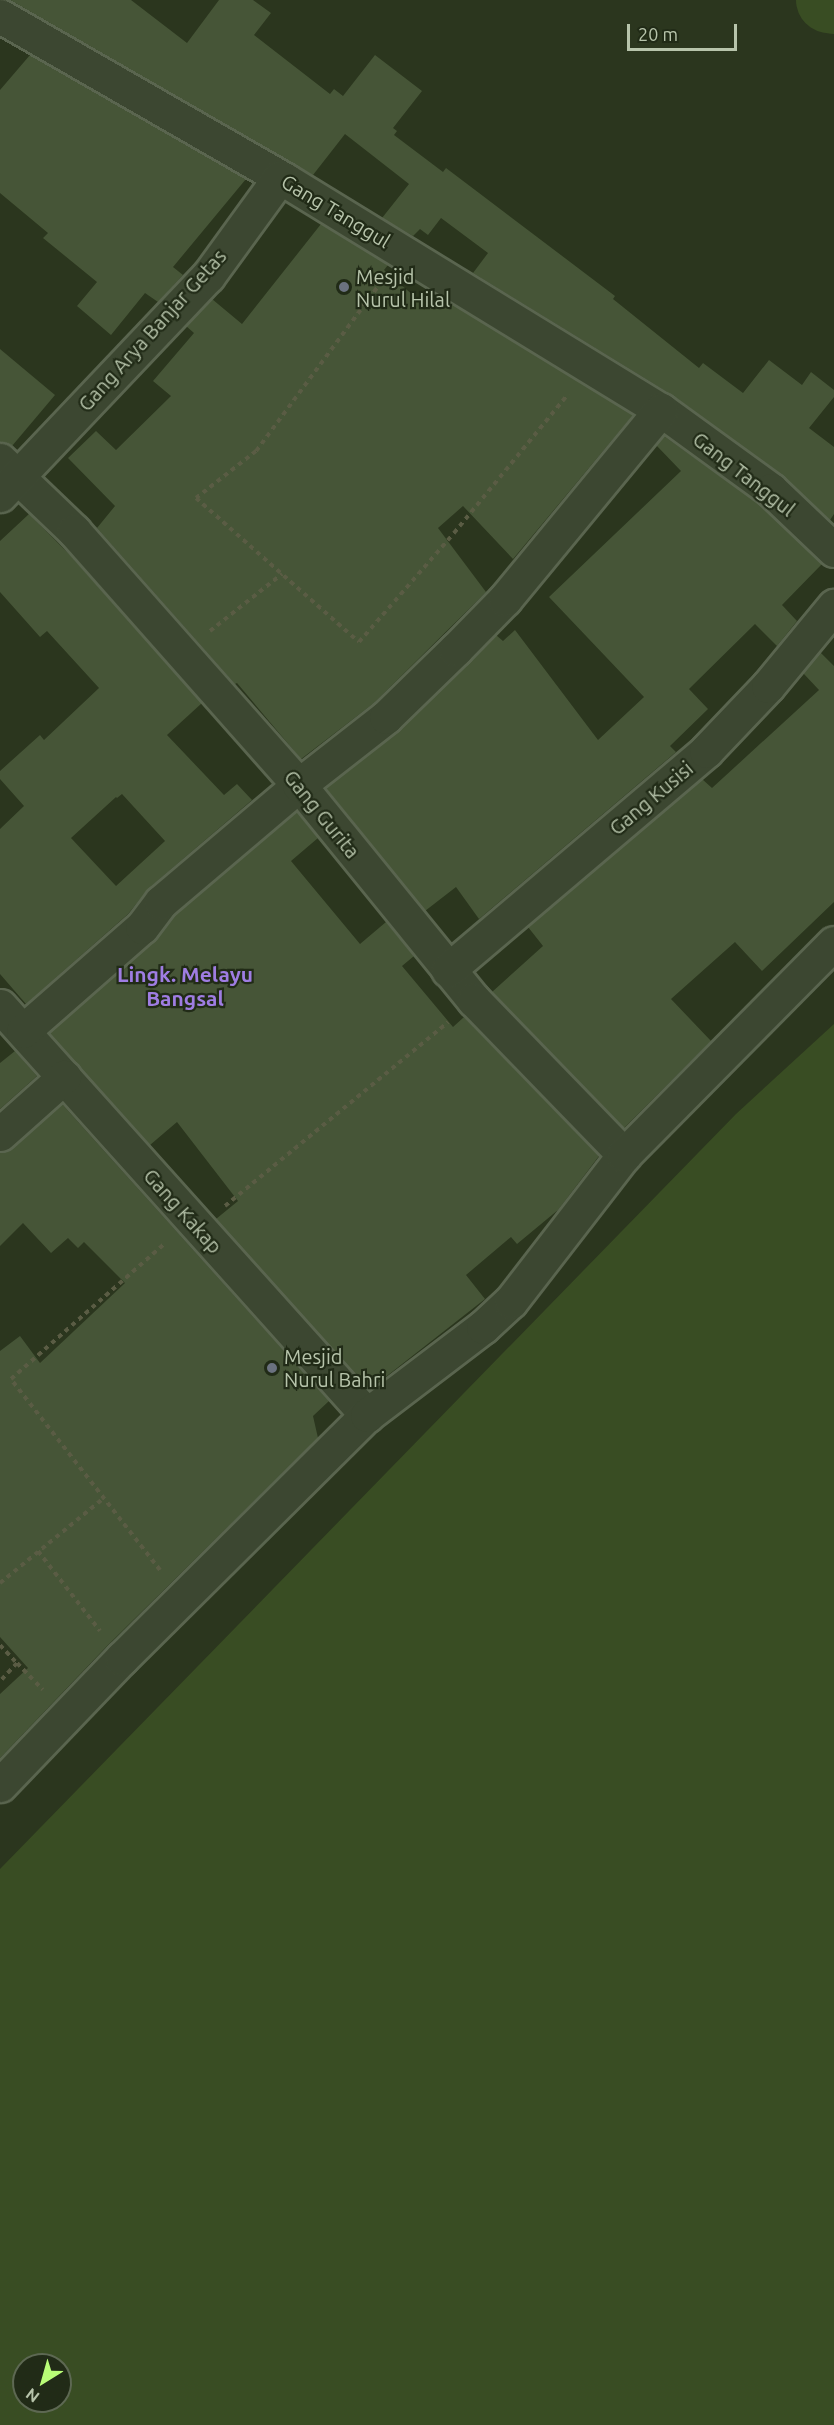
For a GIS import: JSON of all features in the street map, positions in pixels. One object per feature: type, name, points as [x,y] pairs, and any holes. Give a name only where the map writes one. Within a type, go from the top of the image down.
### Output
[{"type":"street","name":"Gang Tanggul","points":[[0,16],[279,177],[661,410],[771,490],[834,550]]},
{"type":"street","name":"Gang Arya Banjar Getas","points":[[6,477],[208,276],[279,177]]},
{"type":"street","points":[[23,1031],[142,927],[161,902],[299,785],[386,717],[497,608],[661,410]]},
{"type":"street","name":"Gang Gurita","points":[[6,477],[74,531],[299,785],[447,970],[624,1155]]},
{"type":"street","name":"Gang Kusisi","points":[[447,970],[706,751],[768,686],[834,606]]},
{"type":"street","points":[[0,1785],[122,1658],[367,1415],[483,1327],[511,1301],[624,1155],[834,943]]},
{"type":"street","name":"Gang Kakap","points":[[0,1006],[367,1415]]},
{"type":"street","points":[[0,1134],[64,1077]]},
{"type":"path","points":[[404,252],[256,451],[196,498],[359,642],[454,533],[591,366]]},
{"type":"path","points":[[183,653],[282,574]]},
{"type":"path","points":[[182,1599],[11,1378],[191,1220],[224,1207],[474,1000]]},
{"type":"path","points":[[0,1583],[104,1498]]},
{"type":"path","points":[[38,1551],[122,1658]]},
{"type":"path","points":[[0,1645],[17,1663],[0,1681]]},
{"type":"shaded area","points":[[834,1024],[834,2425],[0,2425],[0,1869],[736,1114]]},
{"type":"building","points":[[10,0],[131,0],[187,43],[219,0],[253,0],[271,13],[254,35],[330,94],[334,89],[343,96],[375,55],[422,91],[393,128],[397,131],[394,135],[443,172],[446,168],[615,296],[613,299],[699,368],[703,363],[743,393],[769,360],[802,385],[811,372],[834,390],[834,397],[809,428],[834,447],[834,514],[830,520],[782,475],[672,395],[473,273],[488,253],[441,218],[428,235],[420,229],[413,236],[382,218],[409,184],[345,134],[313,175]]},
{"type":"building","points":[[30,55],[246,179],[173,267],[183,275],[158,302],[145,293],[111,335],[77,306],[97,282],[43,238],[48,233],[0,193],[0,90]]},
{"type":"building","points":[[321,224],[388,265],[384,270],[429,309],[438,298],[447,306],[450,303],[633,415],[513,559],[463,506],[438,528],[486,592],[374,703],[301,759],[237,683],[235,684],[97,528],[115,506],[68,458],[96,431],[116,450],[171,396],[153,381],[194,333],[186,326],[212,299],[242,324]]},
{"type":"building","points":[[0,349],[55,395],[12,446],[0,442]]},
{"type":"building","points":[[664,436],[759,504],[822,564],[782,605],[797,621],[777,646],[755,624],[689,689],[708,709],[670,746],[676,752],[479,919],[456,887],[425,911],[326,788],[399,730],[496,635],[503,641],[515,630],[598,740],[644,697],[549,597],[681,471],[656,445]]},
{"type":"building","points":[[29,514],[70,555],[202,703],[167,735],[224,795],[237,784],[252,800],[149,888],[128,914],[26,1004],[0,974],[0,829],[24,806],[0,779],[0,771],[40,735],[44,740],[99,688],[47,631],[40,637],[0,592],[0,541]],"holes":[[[122,794],[165,841],[116,886],[71,838]]]},
{"type":"building","points":[[820,652],[834,666],[834,902],[762,971],[735,942],[671,999],[711,1041],[624,1128],[492,992],[543,946],[528,927],[702,779],[712,788],[819,690],[803,673]]},
{"type":"building","points":[[297,812],[318,838],[291,861],[360,944],[386,922],[414,956],[402,966],[453,1027],[464,1017],[599,1156],[558,1210],[517,1244],[511,1237],[466,1275],[485,1299],[369,1390],[216,1219],[238,1201],[177,1122],[150,1145],[49,1033],[154,941],[175,915]]},
{"type":"building","points":[[15,1051],[37,1076],[0,1109],[0,1063]]},
{"type":"building","points":[[62,1104],[329,1401],[313,1416],[318,1438],[108,1645],[0,1758],[0,1694],[28,1668],[0,1637],[0,1351],[20,1336],[40,1363],[125,1283],[84,1242],[78,1248],[68,1238],[51,1253],[23,1223],[0,1246],[0,1152],[12,1148]]},
{"type":"waterway","points":[[829,0],[834,1]]},
{"type":"place","name":"Mesjid Nurul Hilal","points":[[344,287]]},
{"type":"place","name":"Mesjid Nurul Bahri","points":[[272,1368]]},
{"type":"district","name":"Lingk. Melayu Bangsal","points":[[185,986]]}]
